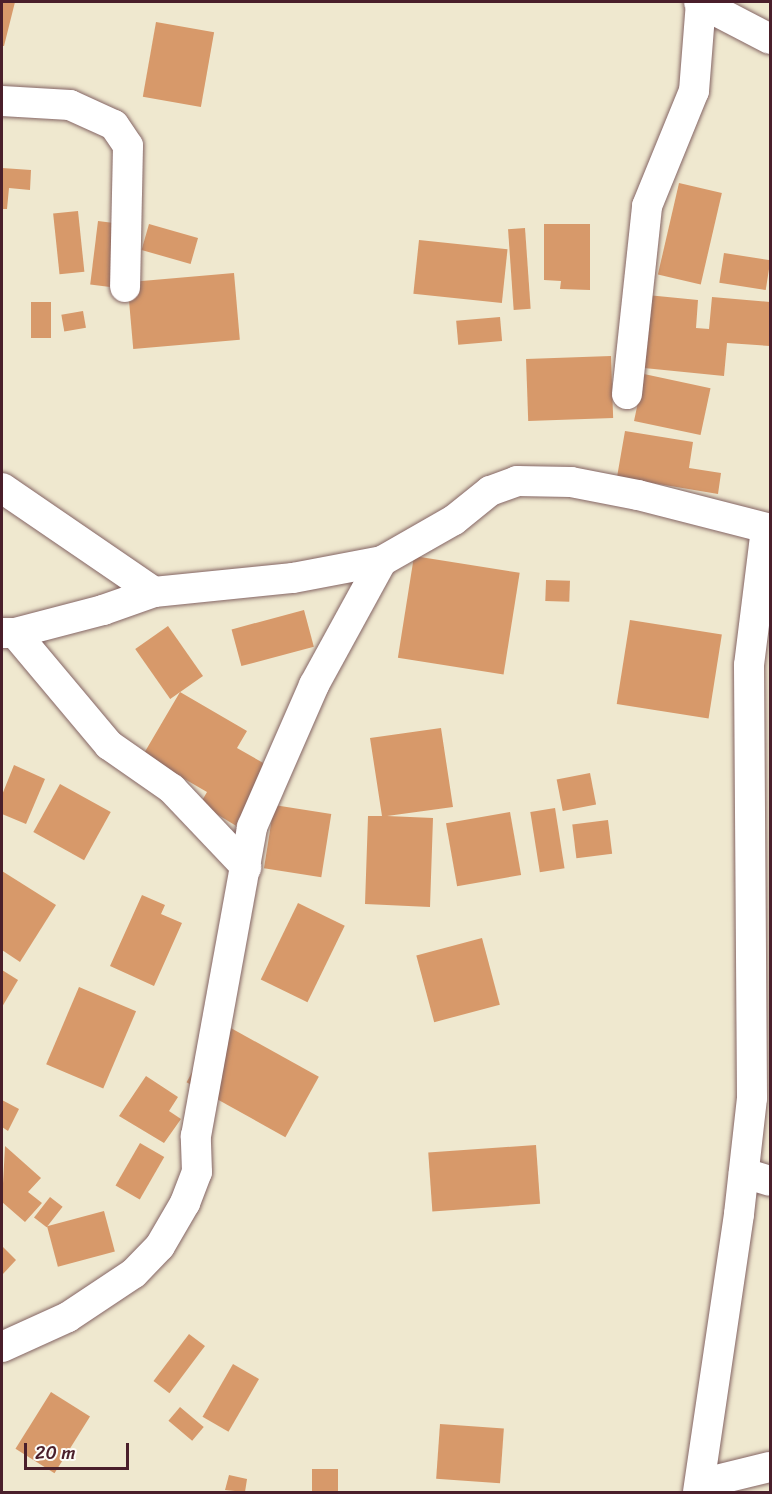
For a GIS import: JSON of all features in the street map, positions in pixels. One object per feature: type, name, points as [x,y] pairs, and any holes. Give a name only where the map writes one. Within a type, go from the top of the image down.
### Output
[{"type":"street","points":[[627,394],[647,206],[694,91],[700,2],[771,39]]},
{"type":"street","points":[[2,100],[70,105],[114,125],[128,146],[125,287]]},
{"type":"street","points":[[246,867],[172,789],[109,745],[8,633],[103,610],[154,592],[293,578],[382,561],[454,520],[490,491],[517,481],[571,483],[638,495],[768,529],[749,665],[752,1098],[757,1177],[699,1488],[771,1467]]},
{"type":"street","points":[[2,488],[154,592]]},
{"type":"street","points":[[2,1347],[69,1317],[134,1273],[160,1246],[185,1203],[197,1173],[196,1136],[252,827],[314,685],[382,561]]},
{"type":"building","points":[[2,2],[15,2],[4,46],[2,46]]},
{"type":"building","points":[[156,22],[214,32],[201,107],[143,97]]},
{"type":"building","points":[[2,168],[31,170],[30,190],[9,188],[7,209],[2,209]]},
{"type":"building","points":[[679,183],[722,193],[701,284],[658,275]]},
{"type":"building","points":[[78,211],[84,272],[60,274],[53,214]]},
{"type":"building","points":[[98,221],[130,225],[122,288],[90,285]]},
{"type":"building","points":[[149,224],[198,238],[191,264],[142,250]]},
{"type":"building","points":[[544,224],[590,224],[590,290],[560,289],[561,281],[544,280]]},
{"type":"building","points":[[525,228],[531,309],[514,310],[508,229]]},
{"type":"building","points":[[419,240],[508,249],[502,303],[413,294]]},
{"type":"building","points":[[724,253],[770,260],[766,290],[719,283]]},
{"type":"building","points":[[234,273],[240,340],[133,349],[127,282]]},
{"type":"building","points":[[637,294],[698,300],[696,328],[709,329],[712,297],[770,302],[770,346],[727,343],[724,376],[634,367]]},
{"type":"building","points":[[31,302],[51,302],[51,338],[31,338]]},
{"type":"building","points":[[83,311],[86,328],[64,332],[61,315]]},
{"type":"building","points":[[500,317],[502,341],[458,345],[456,321]]},
{"type":"building","points":[[611,356],[613,418],[528,421],[526,359]]},
{"type":"building","points":[[644,374],[711,388],[701,435],[634,421]]},
{"type":"building","points":[[625,431],[693,442],[689,468],[721,473],[718,494],[617,477]]},
{"type":"building","points":[[414,556],[520,573],[504,674],[398,658]]},
{"type":"building","points":[[546,580],[570,581],[569,602],[545,601]]},
{"type":"building","points":[[304,610],[314,647],[241,666],[232,629]]},
{"type":"building","points":[[630,620],[722,635],[709,719],[617,704]]},
{"type":"building","points":[[168,626],[203,676],[170,699],[135,649]]},
{"type":"building","points":[[180,692],[247,731],[237,748],[272,768],[238,827],[200,804],[207,792],[143,755]]},
{"type":"building","points":[[441,728],[453,807],[387,816],[433,818],[430,907],[365,904],[368,816],[382,816],[370,738]]},
{"type":"building","points":[[14,765],[45,779],[26,824],[2,814],[2,795]]},
{"type":"building","points":[[590,773],[596,804],[563,811],[557,779]]},
{"type":"building","points":[[60,784],[111,812],[84,860],[33,832]]},
{"type":"building","points":[[274,805],[331,814],[321,877],[264,868]]},
{"type":"building","points":[[555,808],[565,868],[540,872],[530,812]]},
{"type":"building","points":[[510,812],[521,875],[457,886],[446,823]]},
{"type":"building","points":[[608,820],[612,854],[576,858],[572,824]]},
{"type":"building","points":[[2,871],[56,905],[20,962],[2,950]]},
{"type":"building","points":[[142,895],[165,905],[161,914],[182,923],[154,986],[110,966]]},
{"type":"building","points":[[298,903],[345,926],[307,1002],[261,979]]},
{"type":"building","points":[[482,938],[500,1005],[434,1022],[416,956]]},
{"type":"building","points":[[2,970],[18,980],[2,1007]]},
{"type":"building","points":[[79,987],[136,1011],[103,1089],[46,1064]]},
{"type":"building","points":[[220,1022],[319,1077],[285,1137],[187,1082]]},
{"type":"building","points":[[146,1076],[178,1097],[169,1111],[181,1119],[164,1143],[119,1116]]},
{"type":"building","points":[[2,1100],[19,1109],[8,1131],[2,1127]]},
{"type":"building","points":[[140,1143],[164,1157],[140,1199],[116,1185]]},
{"type":"building","points":[[536,1145],[540,1204],[432,1211],[428,1153]]},
{"type":"building","points":[[5,1146],[41,1178],[28,1192],[42,1203],[25,1222],[2,1202]]},
{"type":"building","points":[[50,1197],[63,1207],[47,1227],[34,1217]]},
{"type":"building","points":[[104,1211],[115,1252],[58,1267],[47,1226]]},
{"type":"building","points":[[2,1246],[16,1260],[2,1275]]},
{"type":"building","points":[[189,1334],[205,1346],[169,1393],[153,1381]]},
{"type":"building","points":[[233,1364],[259,1379],[228,1432],[202,1417]]},
{"type":"building","points":[[51,1392],[90,1416],[55,1473],[15,1449]]},
{"type":"building","points":[[180,1407],[204,1427],[192,1441],[168,1421]]},
{"type":"building","points":[[440,1424],[504,1428],[500,1483],[436,1479]]},
{"type":"building","points":[[312,1469],[338,1469],[338,1492],[312,1492]]},
{"type":"building","points":[[229,1475],[247,1479],[245,1492],[225,1490]]}]
